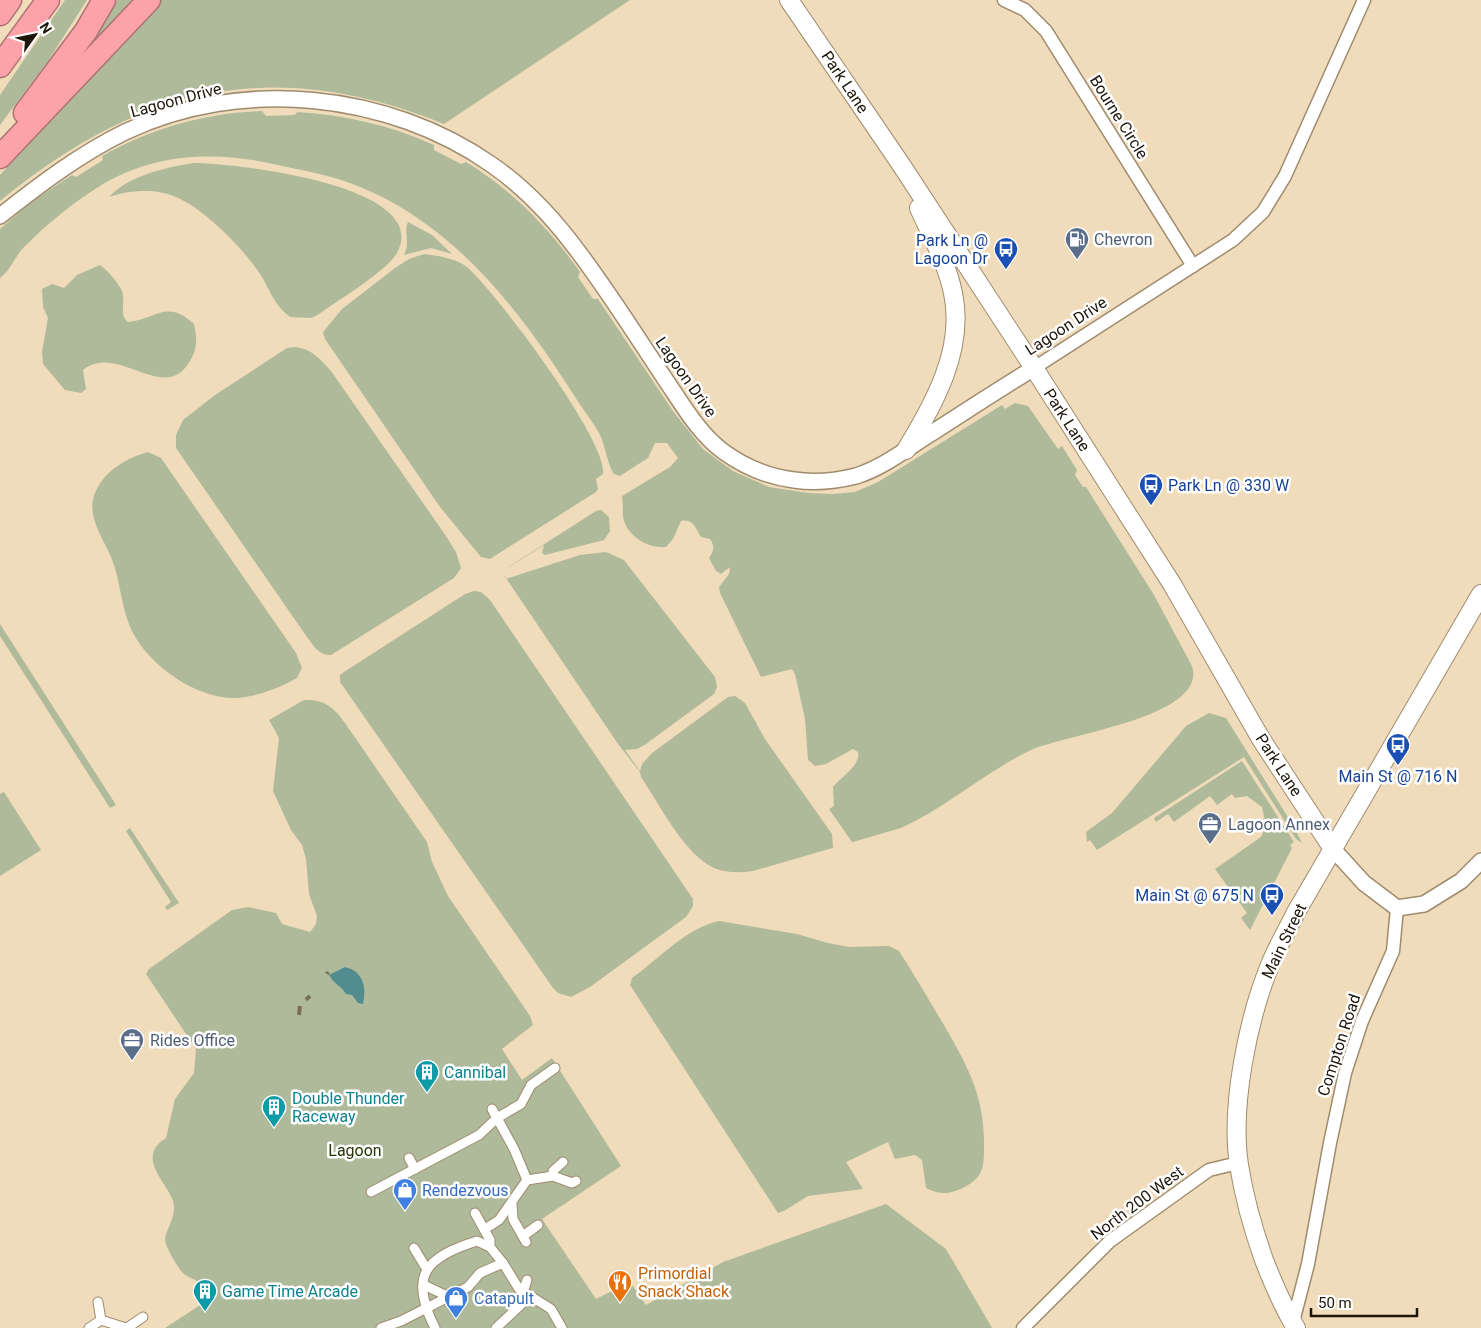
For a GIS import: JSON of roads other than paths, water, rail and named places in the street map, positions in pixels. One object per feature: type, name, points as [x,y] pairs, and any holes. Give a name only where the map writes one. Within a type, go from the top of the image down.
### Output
[{"type":"highway","points":[[0,14],[10,0]]},
{"type":"highway","points":[[0,66],[48,0]]},
{"type":"highway","points":[[0,146],[86,31],[104,0]]},
{"type":"highway","points":[[0,157],[149,0]]},
{"type":"main road","name":"Park Lane","points":[[789,0],[902,166],[1034,368],[1175,590],[1261,739],[1333,848]]},
{"type":"main road","points":[[902,166],[948,274],[954,294],[955,316],[952,349],[945,375],[928,413],[906,450]]},
{"type":"main road","name":"Main Street","points":[[1295,1325],[1274,1286],[1259,1245],[1238,1163],[1238,1106],[1244,1051],[1270,964],[1333,848],[1481,594]]},
{"type":"street","name":"Bourne Circle","points":[[1004,0],[1025,10],[1046,31],[1193,266]]},
{"type":"street","name":"Lagoon Drive","points":[[0,216],[65,167],[126,132],[168,117],[211,106],[254,100],[313,100],[367,108],[433,131],[491,164],[534,199],[580,253],[691,418],[723,452],[761,473],[794,480],[828,481],[858,475],[887,462],[1193,266],[1248,228],[1274,196],[1364,0]]},
{"type":"street","points":[[1333,848],[1364,883],[1397,908],[1424,904],[1460,881],[1481,861]]},
{"type":"street","name":"Compton Road","points":[[1295,1325],[1345,1073],[1362,1020],[1393,950],[1397,908]]},
{"type":"street","points":[[371,1192],[479,1135],[496,1118],[521,1104],[530,1085],[555,1068]]},
{"type":"street","points":[[492,1108],[528,1180]]},
{"type":"street","points":[[408,1158],[415,1168]]},
{"type":"street","points":[[553,1176],[553,1171],[563,1162]]},
{"type":"street","name":"North 200 West","points":[[1023,1328],[1110,1241],[1210,1170],[1238,1163]]},
{"type":"street","points":[[485,1228],[499,1220],[528,1180],[553,1176],[572,1184],[576,1181]]},
{"type":"street","points":[[512,1203],[513,1219],[524,1239],[538,1226]]},
{"type":"street","points":[[490,1247],[490,1240],[476,1212],[489,1218],[493,1223]]},
{"type":"street","points":[[426,1268],[452,1249],[477,1241],[490,1247],[504,1260],[519,1289],[551,1309],[562,1328]]},
{"type":"street","points":[[414,1248],[426,1268],[424,1308],[435,1328]]},
{"type":"street","points":[[387,1327],[468,1287],[480,1274],[504,1260]]},
{"type":"street","points":[[496,1328],[527,1294],[527,1280]]},
{"type":"street","points":[[424,1285],[447,1296]]},
{"type":"street","points":[[98,1302],[101,1320]]},
{"type":"street","points":[[101,1320],[126,1328],[143,1317]]},
{"type":"street","points":[[89,1328],[101,1320]]},
{"type":"water","points":[[345,967],[360,976],[364,986],[363,1004],[358,1003],[352,995],[346,994],[329,975]]},
{"type":"railway","points":[[299,1015],[300,1005],[310,996]]},
{"type":"place","name":"Chevron","points":[[1077,260]]},
{"type":"place","name":"Park Ln @ Lagoon Dr","points":[[1006,270]]},
{"type":"place","name":"Park Ln @ 330 W","points":[[1151,506]]},
{"type":"place","name":"Main St @ 716 N","points":[[1398,766]]},
{"type":"place","name":"Lagoon Annex","points":[[1210,845]]},
{"type":"place","name":"Main St @ 675 N","points":[[1272,916]]},
{"type":"place","name":"Rides Office","points":[[132,1061]]},
{"type":"place","name":"Cannibal","points":[[427,1093]]},
{"type":"place","name":"Double Thunder Raceway","points":[[274,1128]]},
{"type":"place","name":"Rendezvous","points":[[405,1211]]},
{"type":"place","name":"Primordial Snack Shack","points":[[620,1303]]},
{"type":"place","name":"Game Time Arcade","points":[[205,1312]]},
{"type":"place","name":"Catapult","points":[[456,1319]]},
{"type":"park label","name":"Lagoon","points":[[355,1150]]}]
